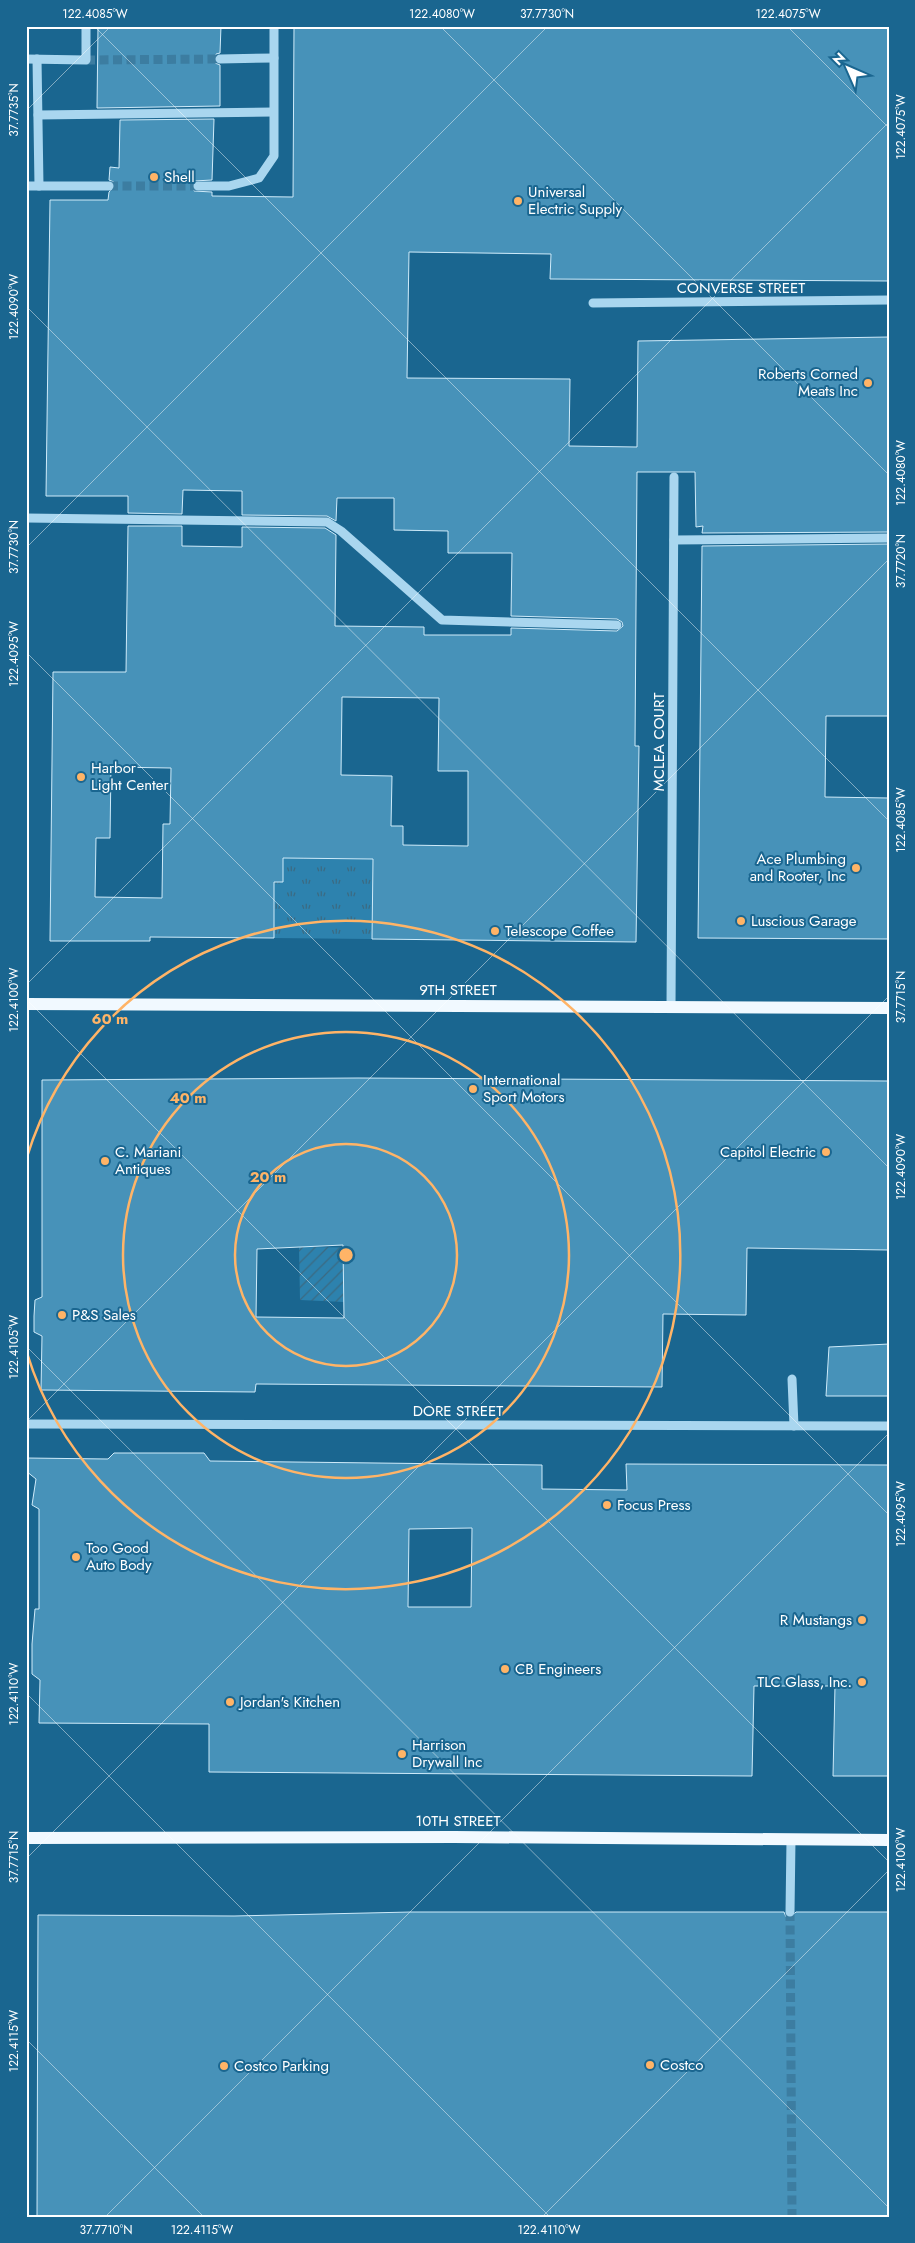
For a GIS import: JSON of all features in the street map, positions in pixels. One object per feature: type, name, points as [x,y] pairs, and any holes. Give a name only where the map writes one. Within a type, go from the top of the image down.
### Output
[{"type":"main road","name":"9TH STREET","points":[[26,1004],[889,1008]]},
{"type":"main road","name":"10TH STREET","points":[[26,1838],[454,1837],[889,1840]]},
{"type":"street","points":[[26,59],[86,60],[86,26]]},
{"type":"street","points":[[198,186],[229,186],[259,178],[274,156],[274,26]]},
{"type":"street","points":[[220,59],[274,58]]},
{"type":"street","points":[[37,59],[39,186]]},
{"type":"street","points":[[38,115],[273,112]]},
{"type":"street","points":[[26,186],[109,186]]},
{"type":"street","name":"CONVERSE STREET","points":[[593,303],[889,300]]},
{"type":"street","name":"MCLEA COURT","points":[[671,1007],[674,477]]},
{"type":"street","points":[[26,518],[327,522],[341,531],[442,620],[617,625]]},
{"type":"street","points":[[674,540],[889,538]]},
{"type":"street","points":[[792,1379],[794,1426]]},
{"type":"street","name":"DORE STREET","points":[[26,1424],[889,1426]]},
{"type":"street","points":[[790,1912],[791,1840]]},
{"type":"green space","points":[[283,858],[373,859],[372,939],[274,938],[274,882],[283,882]]},
{"type":"green space","points":[[299,1247],[400,1248],[343,1278],[344,1302],[300,1300]]},
{"type":"building","points":[[98,26],[221,26],[220,53],[216,54],[214,59],[215,63],[220,65],[220,106],[97,108]]},
{"type":"building","points":[[294,26],[889,26],[889,281],[550,279],[551,254],[409,252],[407,378],[570,379],[569,446],[637,447],[638,341],[889,337],[889,532],[702,533],[703,526],[696,527],[695,472],[637,472],[635,746],[639,746],[636,942],[372,939],[373,859],[283,858],[283,882],[274,882],[274,938],[150,937],[150,941],[50,941],[53,672],[126,672],[128,526],[182,526],[182,546],[242,547],[242,527],[325,528],[336,535],[335,626],[424,627],[424,635],[511,635],[511,628],[617,631],[623,626],[622,622],[617,619],[511,616],[512,553],[448,553],[448,531],[394,530],[394,498],[337,498],[336,521],[327,516],[242,515],[242,491],[183,490],[182,514],[128,513],[128,496],[46,496],[50,200],[108,200],[109,192],[115,186],[114,182],[109,180],[110,167],[119,168],[120,120],[214,119],[212,180],[194,181],[192,186],[194,191],[212,192],[212,196],[293,197]],"holes":[[[342,697],[439,698],[438,771],[468,771],[468,846],[403,845],[403,826],[391,826],[392,776],[341,775]],[[111,767],[171,768],[170,824],[163,824],[162,898],[95,897],[96,838],[110,838]]]},
{"type":"building","points":[[889,544],[889,716],[826,716],[825,797],[889,798],[889,939],[698,938],[702,546]]},
{"type":"building","points":[[358,1078],[889,1081],[889,1250],[747,1248],[746,1315],[663,1314],[662,1387],[256,1384],[255,1392],[41,1390],[42,1336],[34,1332],[34,1316],[35,1300],[42,1297],[42,1080]],"holes":[[[343,1245],[344,1318],[256,1317],[257,1249]]]},
{"type":"building","points":[[889,1344],[889,1396],[826,1396],[829,1347]]},
{"type":"building","points":[[114,1453],[204,1453],[210,1461],[542,1465],[542,1489],[627,1490],[626,1464],[889,1465],[889,1776],[833,1776],[835,1686],[754,1686],[752,1776],[209,1772],[209,1724],[39,1723],[40,1680],[32,1674],[32,1644],[35,1609],[39,1609],[39,1509],[32,1505],[36,1479],[26,1471],[26,1458],[108,1459]],"holes":[[[472,1528],[471,1607],[408,1607],[409,1529]]]},
{"type":"building","points":[[411,1912],[784,1912],[786,1917],[790,1918],[796,1912],[889,1912],[889,2217],[37,2217],[38,1915],[234,1916]]},
{"type":"tunnel","points":[[86,60],[220,59]]},
{"type":"tunnel","points":[[109,186],[198,186]]},
{"type":"tunnel","points":[[790,1912],[792,2217]]},
{"type":"place","name":"Shell","points":[[154,177]]},
{"type":"place","name":"Universal Electric Supply","points":[[518,201]]},
{"type":"place","name":"Roberts Corned Meats Inc","points":[[868,383]]},
{"type":"place","name":"Harbor Light Center","points":[[81,777]]},
{"type":"place","name":"Ace Plumbing and Rooter, Inc","points":[[856,868]]},
{"type":"place","name":"Luscious Garage","points":[[741,921]]},
{"type":"place","name":"Telescope Coffee","points":[[495,931]]},
{"type":"place","name":"International Sport Motors","points":[[473,1089]]},
{"type":"place","name":"Capitol Electric","points":[[826,1152]]},
{"type":"place","name":"C. Mariani Antiques","points":[[105,1161]]},
{"type":"place","name":"P&S Sales","points":[[62,1315]]},
{"type":"place","name":"Focus Press","points":[[607,1505]]},
{"type":"place","name":"Too Good Auto Body","points":[[76,1557]]},
{"type":"place","name":"R Mustangs","points":[[862,1620]]},
{"type":"place","name":"CB Engineers","points":[[505,1669]]},
{"type":"place","name":"TLC Glass, Inc.","points":[[862,1682]]},
{"type":"place","name":"Jordan's Kitchen","points":[[230,1702]]},
{"type":"place","name":"Harrison Drywall Inc","points":[[402,1754]]},
{"type":"place","name":"Costco","points":[[650,2065]]},
{"type":"place","name":"Costco Parking","points":[[224,2066]]}]
